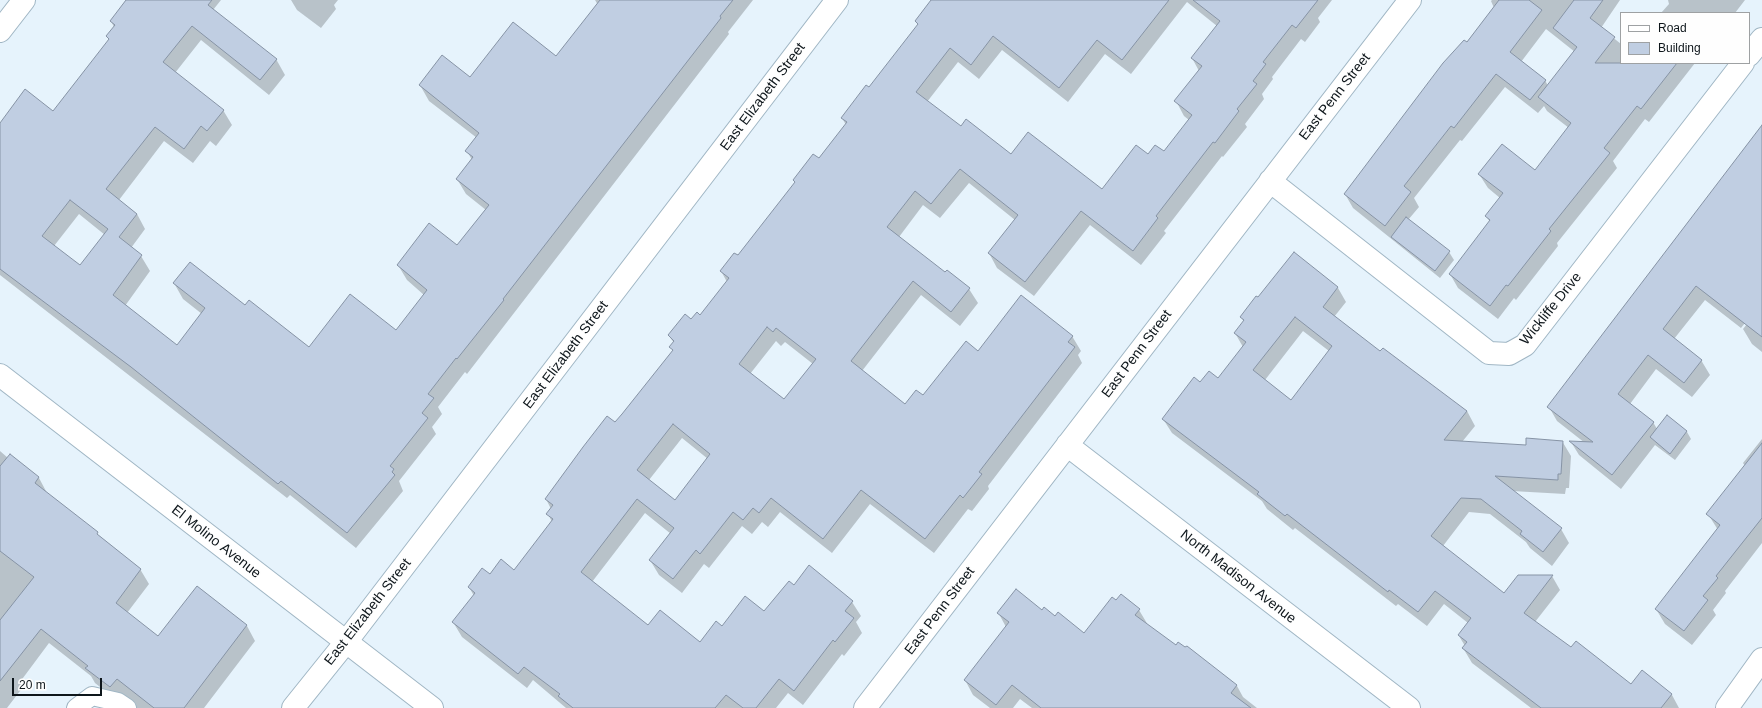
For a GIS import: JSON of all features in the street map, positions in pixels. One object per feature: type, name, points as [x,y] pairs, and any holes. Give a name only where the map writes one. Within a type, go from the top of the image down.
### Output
[{"type":"street","points":[[0,31],[24,0]]},
{"type":"street","name":"East Elizabeth Street","points":[[293,708],[346,642],[837,0]]},
{"type":"street","name":"East Penn Street","points":[[865,708],[1410,0]]},
{"type":"street","points":[[1750,54],[1762,39]]},
{"type":"street","name":"Wickliffe Drive","points":[[1270,181],[1489,353],[1509,354],[1525,344],[1742,64]]},
{"type":"street","name":"El Molino Avenue","points":[[0,375],[432,708]]},
{"type":"street","name":"North Madison Avenue","points":[[1067,445],[1409,708]]},
{"type":"street","points":[[1727,708],[1762,659]]},
{"type":"lane","points":[[76,708],[92,696],[118,702],[127,708]]},
{"type":"building","points":[[126,0],[212,0],[208,5],[277,59],[260,80],[192,26],[163,62],[224,110],[207,131],[201,126],[184,149],[155,127],[106,189],[137,214],[119,237],[142,255],[113,295],[177,345],[205,308],[173,283],[190,262],[245,305],[249,300],[309,347],[350,294],[396,330],[427,290],[397,265],[429,223],[457,245],[489,205],[456,179],[473,157],[465,151],[479,133],[419,85],[442,55],[470,77],[513,22],[556,56],[600,0],[733,0],[720,16],[721,18],[503,299],[504,300],[428,394],[434,398],[422,413],[428,418],[390,466],[394,469],[392,472],[395,475],[347,533],[281,481],[278,484],[131,367],[0,269],[0,123],[25,89],[53,111],[109,39],[106,36],[115,25],[110,21]],"holes":[[[70,200],[108,229],[80,265],[42,236]]]},
{"type":"building","points":[[931,0],[1169,0],[1122,60],[1097,40],[1059,88],[993,36],[971,65],[950,48],[916,92],[961,126],[966,119],[1011,154],[1028,132],[1102,189],[1136,145],[1148,154],[1155,145],[1164,151],[1192,115],[1174,101],[1202,66],[1191,58],[1220,21],[1193,0],[1318,0],[1296,28],[1292,25],[1263,62],[1266,64],[1253,81],[1257,84],[1237,109],[1239,111],[1156,216],[1158,218],[1133,251],[1081,211],[1025,282],[988,253],[1018,215],[960,169],[931,204],[915,191],[887,227],[945,272],[947,270],[970,288],[951,312],[913,281],[851,361],[905,404],[916,390],[923,395],[966,341],[978,351],[1021,295],[1073,336],[1068,342],[1075,347],[979,472],[982,474],[963,498],[960,495],[925,539],[861,490],[823,539],[771,498],[759,513],[753,508],[743,520],[733,512],[700,554],[696,550],[673,579],[649,560],[674,528],[637,499],[581,572],[648,625],[660,610],[700,642],[716,621],[722,626],[745,596],[764,611],[789,581],[794,585],[809,565],[853,601],[845,611],[854,618],[835,642],[833,640],[794,691],[779,679],[756,708],[743,708],[726,695],[715,708],[573,708],[558,696],[560,694],[524,667],[518,674],[452,622],[475,593],[468,587],[482,568],[490,574],[501,559],[514,570],[553,519],[546,514],[553,505],[545,499],[607,416],[615,422],[673,350],[669,347],[674,341],[668,335],[685,314],[691,319],[697,312],[700,315],[729,278],[720,271],[734,253],[738,255],[795,182],[793,180],[813,154],[819,158],[847,122],[841,118],[866,85],[869,87],[918,24],[915,21]],"holes":[[[767,327],[773,332],[776,328],[816,359],[784,399],[739,364]],[[673,424],[710,454],[675,500],[637,470]]]},
{"type":"building","points":[[1499,0],[1529,0],[1542,10],[1510,52],[1546,80],[1530,100],[1496,74],[1454,128],[1451,126],[1404,186],[1411,192],[1385,226],[1344,194],[1443,63],[1464,40],[1467,42]]},
{"type":"building","points":[[1574,0],[1603,0],[1590,18],[1615,37],[1595,63],[1676,64],[1641,109],[1637,106],[1604,148],[1610,153],[1549,229],[1551,231],[1508,286],[1506,285],[1490,306],[1449,274],[1490,220],[1485,216],[1503,193],[1478,174],[1502,144],[1535,170],[1571,123],[1538,97],[1577,47],[1553,28]]},
{"type":"building","points":[[1762,125],[1762,337],[1696,286],[1663,329],[1702,360],[1684,383],[1648,355],[1618,394],[1654,422],[1612,475],[1569,441],[1593,442],[1547,407]]},
{"type":"building","points":[[1406,217],[1450,251],[1435,271],[1391,237]]},
{"type":"building","points":[[1294,252],[1338,287],[1323,307],[1380,351],[1383,348],[1467,411],[1444,440],[1526,445],[1526,438],[1563,441],[1561,474],[1558,474],[1558,480],[1495,476],[1562,528],[1543,552],[1520,534],[1522,531],[1481,499],[1461,498],[1431,536],[1504,593],[1518,575],[1553,575],[1524,613],[1571,647],[1576,641],[1631,684],[1642,670],[1672,694],[1661,708],[1541,708],[1462,648],[1467,642],[1458,635],[1471,618],[1435,591],[1418,612],[1389,590],[1388,592],[1287,514],[1285,516],[1257,494],[1259,492],[1162,419],[1194,377],[1200,382],[1209,371],[1218,378],[1246,342],[1234,333],[1244,320],[1240,317],[1256,296],[1258,297]],"holes":[[[1295,317],[1332,346],[1291,400],[1253,370]]]},
{"type":"building","points":[[1667,415],[1687,431],[1670,454],[1650,437]]},
{"type":"building","points":[[1762,443],[1762,518],[1716,576],[1718,578],[1703,596],[1708,600],[1684,631],[1655,609],[1720,525],[1706,514]]},
{"type":"building","points":[[10,454],[39,477],[35,483],[98,532],[97,534],[141,569],[116,603],[158,636],[197,586],[247,625],[184,708],[154,708],[117,679],[110,687],[85,668],[88,666],[41,629],[0,681],[0,620],[34,577],[0,551],[0,466]]},
{"type":"building","points":[[1016,589],[1042,610],[1044,607],[1055,616],[1058,612],[1084,633],[1112,597],[1116,600],[1121,594],[1140,609],[1135,615],[1176,645],[1178,642],[1185,647],[1187,646],[1237,685],[1231,693],[1251,708],[1041,708],[1012,685],[996,705],[964,680],[1009,622],[997,613]]}]
